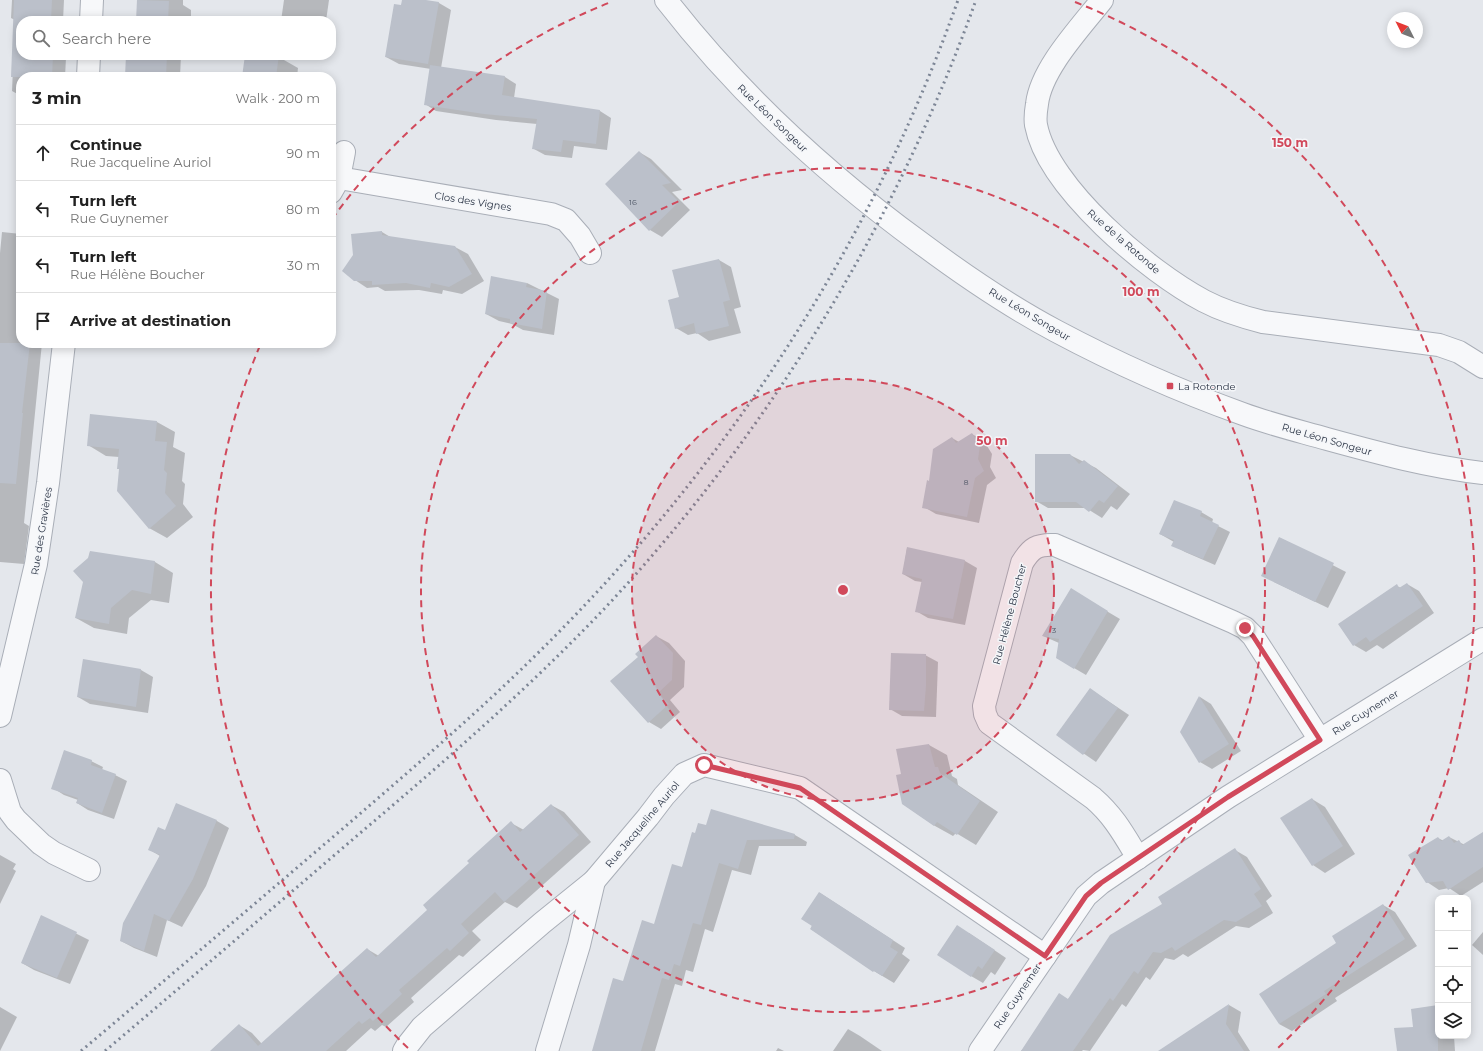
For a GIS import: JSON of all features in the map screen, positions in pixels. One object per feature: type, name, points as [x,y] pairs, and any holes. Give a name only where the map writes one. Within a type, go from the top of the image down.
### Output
[{"type":"street","points":[[91,16],[92,0]]},
{"type":"street","name":"Rue Léon Songeur","points":[[666,0],[691,32],[736,82],[776,122],[826,168],[892,222],[952,267],[1054,330],[1112,360],[1170,386],[1244,414],[1311,435],[1419,463],[1483,473]]},
{"type":"street","name":"Rue de la Rotonde","points":[[1102,0],[1058,57],[1042,83],[1037,103],[1036,125],[1047,157],[1058,174],[1091,213],[1148,264],[1170,281],[1220,309],[1239,316],[1264,322],[1439,345],[1459,352],[1483,367]]},
{"type":"street","points":[[88,72],[89,60]]},
{"type":"street","name":"Clos des Vignes","points":[[336,181],[344,152]]},
{"type":"street","name":"Clos des Vignes","points":[[336,185],[551,214],[566,220],[580,236],[590,253]]},
{"type":"street","name":"Rue des Gravières","points":[[1,710],[36,564],[48,483],[63,348]]},
{"type":"street","name":"Rue Hélène Boucher","points":[[1138,858],[1112,817],[1103,807],[1093,798],[989,723],[985,714],[984,706],[1022,563],[1027,554],[1036,546],[1055,546],[1245,628],[1253,636],[1320,740]]},
{"type":"street","name":"Rue Guynemer","points":[[980,1051],[1086,896],[1101,883],[1228,797],[1483,638]]},
{"type":"street","name":"Rue Jacqueline Auriol","points":[[404,1051],[422,1027],[594,881],[684,774],[704,765],[800,788],[1045,956]]},
{"type":"street","points":[[0,780],[10,812],[16,820],[41,844],[54,853],[89,870]]},
{"type":"street","name":"Rue Jacqueline Auriol","points":[[547,1051],[579,945],[594,881]]},
{"type":"building","points":[[14,0],[52,0],[51,16],[16,16],[16,60],[53,60],[52,72],[16,72],[16,77],[11,77]]},
{"type":"building","points":[[137,0],[169,1],[168,16],[136,16]]},
{"type":"building","points":[[402,0],[426,0],[439,2],[428,64],[385,57],[394,4],[401,5]]},
{"type":"building","points":[[126,60],[167,60],[166,72],[125,72]]},
{"type":"building","points":[[244,60],[278,60],[277,72],[243,72]]},
{"type":"building","points":[[430,65],[505,76],[502,95],[600,110],[596,144],[563,140],[561,152],[532,149],[537,119],[484,114],[424,105]]},
{"type":"building","points":[[639,151],[671,183],[662,185],[679,202],[649,231],[605,184]]},
{"type":"building","points":[[382,231],[382,235],[455,246],[472,274],[449,287],[431,283],[430,288],[406,283],[372,285],[372,281],[354,281],[342,271],[353,255],[351,234]]},
{"type":"building","points":[[719,259],[730,300],[723,302],[729,326],[696,334],[694,323],[675,329],[668,300],[679,297],[672,270]]},
{"type":"building","points":[[491,276],[527,283],[526,287],[547,291],[542,329],[510,323],[510,319],[485,314]]},
{"type":"building","points":[[0,343],[16,343],[16,348],[29,348],[16,484],[0,483]]},
{"type":"building","points":[[90,414],[157,421],[155,441],[167,442],[164,470],[167,473],[165,493],[176,506],[149,529],[117,491],[119,449],[87,446]]},
{"type":"building","points":[[972,433],[980,446],[978,459],[984,471],[975,478],[967,517],[922,508],[927,480],[929,481],[933,449],[952,437],[956,443]]},
{"type":"building","points":[[1035,454],[1070,454],[1079,464],[1084,460],[1118,486],[1104,503],[1099,500],[1089,512],[1076,502],[1035,502]]},
{"type":"building","points":[[1174,500],[1202,511],[1200,516],[1219,525],[1203,559],[1171,546],[1174,540],[1159,534]]},
{"type":"building","points":[[1279,537],[1334,563],[1315,602],[1261,576]]},
{"type":"building","points":[[907,547],[965,560],[953,619],[915,612],[922,579],[902,574]]},
{"type":"building","points":[[90,551],[155,561],[151,594],[132,590],[111,608],[109,624],[75,618],[83,582],[73,571],[88,558]]},
{"type":"building","points":[[1407,583],[1423,606],[1370,642],[1366,637],[1353,646],[1338,624],[1397,584],[1399,588]]},
{"type":"building","points":[[1071,588],[1108,611],[1074,669],[1056,658],[1059,639],[1042,636]]},
{"type":"building","points":[[656,635],[673,653],[672,680],[658,693],[669,704],[648,723],[610,681],[638,657],[635,654]]},
{"type":"building","points":[[891,653],[926,654],[924,711],[889,710]]},
{"type":"building","points":[[83,659],[141,669],[136,707],[77,697]]},
{"type":"building","points":[[1090,688],[1118,708],[1083,755],[1056,735]]},
{"type":"building","points":[[1199,696],[1229,744],[1199,763],[1180,732]]},
{"type":"building","points":[[929,744],[935,767],[938,767],[940,773],[980,801],[957,835],[937,822],[934,826],[902,804],[896,775],[901,774],[896,749]]},
{"type":"building","points":[[64,750],[92,760],[91,765],[116,774],[102,813],[76,803],[78,798],[51,789]]},
{"type":"building","points":[[1312,798],[1343,846],[1312,866],[1280,818]]},
{"type":"building","points":[[176,803],[217,820],[193,879],[169,921],[154,914],[144,951],[120,941],[123,923],[160,855],[148,850],[158,827],[165,830]]},
{"type":"building","points":[[551,804],[579,835],[504,902],[495,892],[461,924],[469,933],[450,951],[447,948],[399,990],[402,994],[373,1021],[370,1018],[362,1024],[359,1021],[326,1051],[210,1051],[239,1024],[258,1046],[367,948],[376,957],[427,910],[423,905],[469,863],[467,861],[511,821],[520,832]]},
{"type":"building","points":[[711,809],[795,834],[794,839],[747,840],[738,869],[719,863],[701,925],[693,923],[680,966],[674,964],[669,980],[662,978],[641,1051],[592,1051],[613,978],[623,981],[642,920],[654,924],[672,864],[682,867],[692,832],[695,833],[698,823],[706,825]]},
{"type":"building","points":[[1483,832],[1483,867],[1448,890],[1443,881],[1426,883],[1408,855],[1438,837],[1441,841],[1449,836],[1454,843],[1459,840],[1462,845]]},
{"type":"building","points":[[1235,848],[1261,889],[1254,894],[1262,906],[1236,922],[1224,920],[1175,951],[1172,947],[1161,953],[1153,952],[1138,974],[1134,971],[1113,1001],[1110,998],[1073,1051],[1021,1051],[1059,993],[1068,999],[1110,935],[1162,904],[1158,897]]},
{"type":"building","points":[[819,892],[893,940],[890,947],[898,952],[882,976],[874,971],[873,972],[810,929],[812,926],[801,919]]},
{"type":"building","points":[[1383,904],[1405,939],[1324,991],[1326,994],[1279,1024],[1259,994],[1336,943],[1332,936]]},
{"type":"building","points":[[41,915],[77,932],[57,978],[21,963]]},
{"type":"building","points":[[957,925],[995,950],[982,969],[978,966],[971,977],[937,955]]},
{"type":"building","points":[[1229,1004],[1226,1024],[1244,1051],[1158,1051]]},
{"type":"building","points":[[1435,1005],[1435,1039],[1438,1039],[1438,1051],[1397,1051],[1394,1028],[1413,1027],[1411,1009]]},
{"type":"railway","points":[[81,1051],[347,825],[496,693],[544,647],[611,577],[674,503],[733,427],[787,347],[837,264],[883,178],[923,90],[958,0]]},
{"type":"railway","points":[[105,1051],[391,807],[516,696],[605,608],[664,541],[720,472],[772,399],[821,323],[866,245],[907,165],[944,83],[976,0]]},
{"type":"place","name":"La Rotonde","points":[[1170,386]]},
{"type":"route","points":[[704,765],[800,788],[1045,956],[1086,896],[1101,883],[1228,797],[1320,740],[1253,636],[1245,628]]}]
